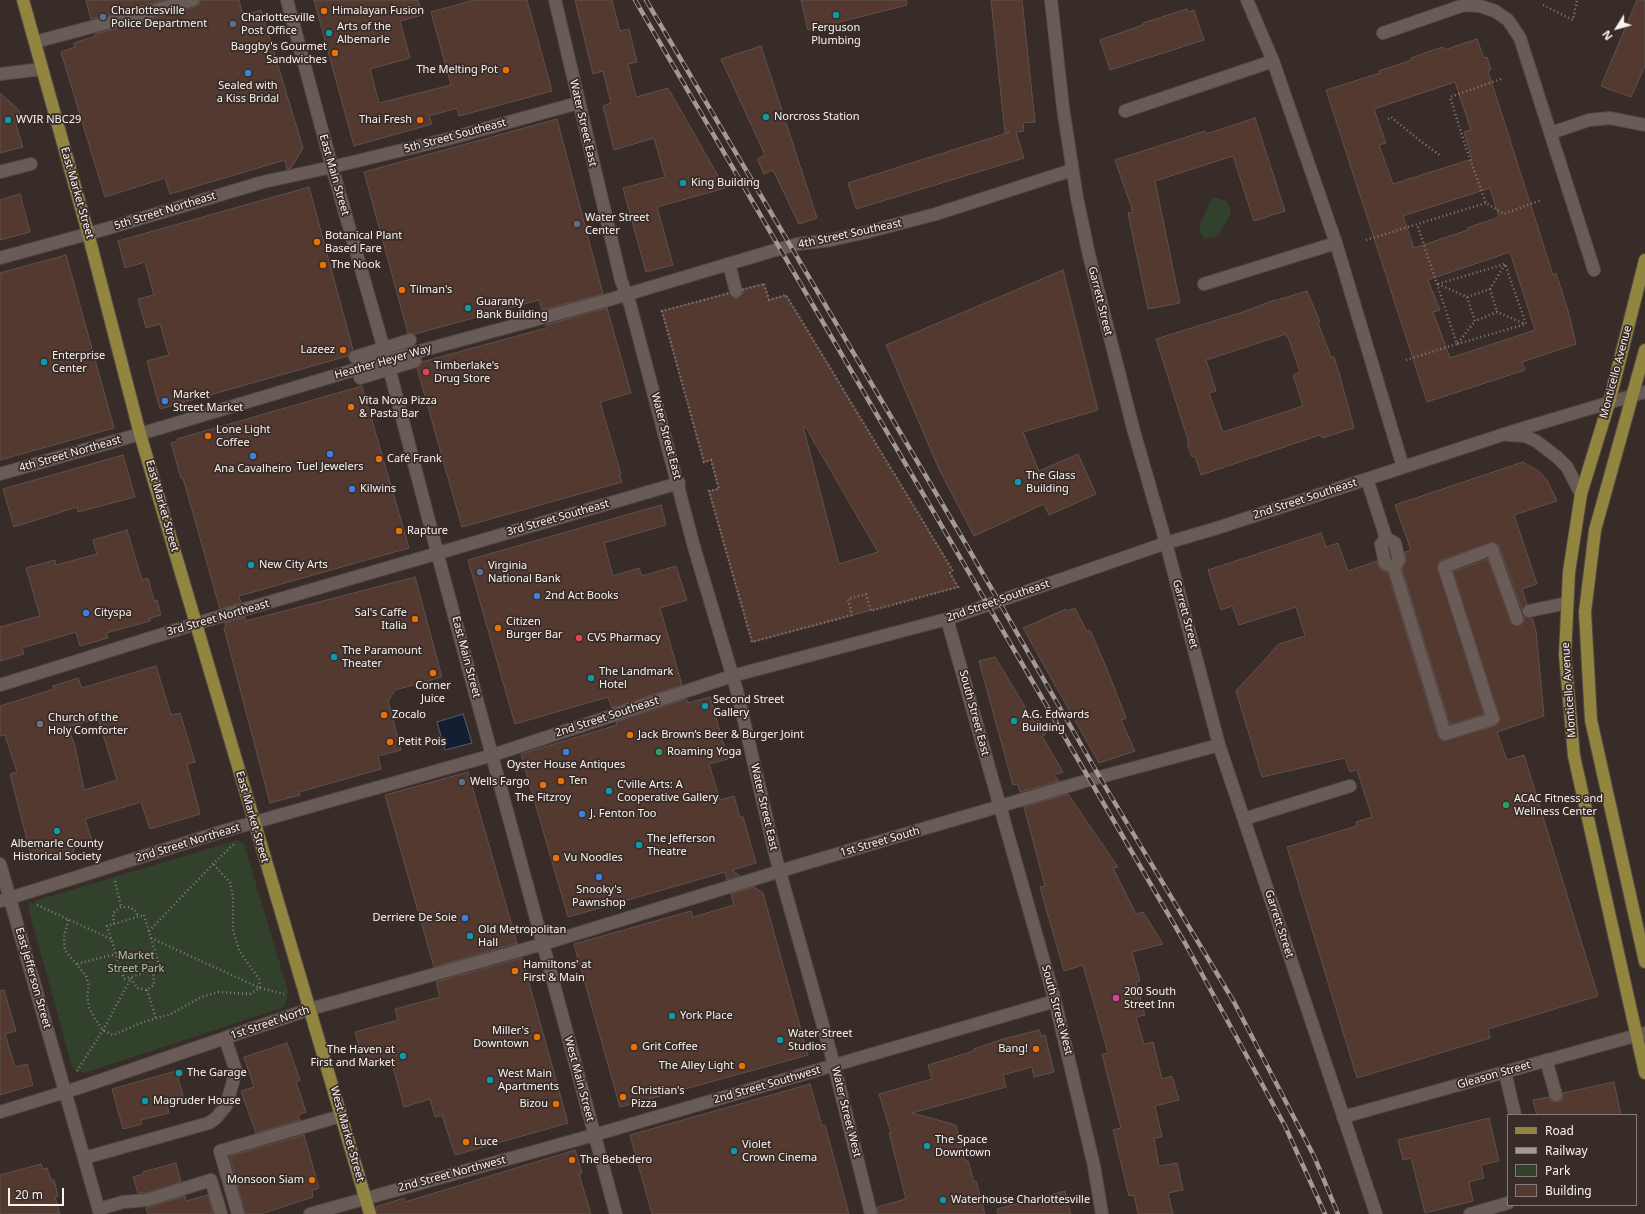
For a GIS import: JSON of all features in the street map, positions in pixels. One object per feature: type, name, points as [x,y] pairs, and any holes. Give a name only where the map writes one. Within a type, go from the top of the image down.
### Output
[{"type":"main road","name":"East Market Street","points":[[23,0],[88,233],[140,434],[310,1009]]},
{"type":"main road","name":"Monticello Avenue","points":[[1645,260],[1609,403],[1581,494],[1573,537],[1567,603],[1565,655],[1574,756],[1641,1034],[1645,1073]]},
{"type":"main road","name":"Monticello Avenue","points":[[1645,350],[1639,394],[1596,530],[1585,612],[1591,720],[1645,962]]},
{"type":"main road","name":"West Market Street","points":[[310,1009],[370,1214]]},
{"type":"street","points":[[35,42],[193,0]]},
{"type":"street","name":"East Main Street","points":[[287,0],[332,167],[384,348],[543,944]]},
{"type":"street","name":"Water Street East","points":[[554,0],[578,104],[622,280],[679,484],[694,547],[732,676],[780,871]]},
{"type":"street","name":"Garrett Street","points":[[1051,0],[1072,170],[1088,255],[1133,428],[1166,543],[1219,745],[1376,1214]]},
{"type":"street","points":[[1247,0],[1273,60],[1336,243],[1403,467]]},
{"type":"street","points":[[1383,33],[1464,5],[1480,6],[1495,11],[1508,20],[1520,38],[1594,270]]},
{"type":"street","points":[[1125,111],[1273,60]]},
{"type":"street","points":[[0,74],[42,69]]},
{"type":"street","name":"5th Street Southeast","points":[[332,167],[451,138],[578,104]]},
{"type":"street","points":[[1551,133],[1589,120],[1603,119],[1629,121],[1645,125]]},
{"type":"street","points":[[0,172],[31,164]]},
{"type":"street","name":"5th Street Northeast","points":[[0,258],[263,182],[332,167]]},
{"type":"street","name":"4th Street Southeast","points":[[626,293],[798,244],[832,240],[936,214],[1072,170]]},
{"type":"street","points":[[1204,284],[1336,243]]},
{"type":"street","points":[[729,264],[736,291]]},
{"type":"street","name":"Heather Heyer Way","points":[[140,434],[388,364],[626,293]]},
{"type":"street","points":[[355,357],[410,340]]},
{"type":"street","points":[[360,378],[388,364],[415,362]]},
{"type":"street","name":"2nd Street Southeast","points":[[492,755],[732,676],[947,619],[1166,543],[1214,530],[1403,467],[1639,394]]},
{"type":"street","name":"4th Street Northeast","points":[[0,474],[140,434]]},
{"type":"street","name":"2nd Street Southeast","points":[[1500,436],[1525,436],[1546,448],[1567,467],[1581,494]]},
{"type":"street","points":[[1367,479],[1386,538],[1381,544],[1385,563],[1394,568],[1445,734],[1493,719],[1444,567],[1492,549],[1517,619]]},
{"type":"street","name":"3rd Street Southeast","points":[[438,554],[679,484]]},
{"type":"street","name":"3rd Street Northeast","points":[[0,685],[197,624],[438,554]]},
{"type":"street","points":[[1529,611],[1567,603]]},
{"type":"street","name":"South Street East","points":[[947,619],[1000,808]]},
{"type":"street","name":"1st Street South","points":[[543,944],[780,871],[1000,808],[1089,780],[1219,745]]},
{"type":"street","name":"2nd Street Northeast","points":[[5,899],[254,823],[492,755]]},
{"type":"street","points":[[1244,819],[1350,786]]},
{"type":"street","name":"South Street West","points":[[1000,808],[1055,1001],[1094,1166],[1102,1214]]},
{"type":"street","name":"East Jefferson Street","points":[[0,864],[5,899],[65,1092],[99,1212]]},
{"type":"street","name":"Water Street West","points":[[780,871],[834,1065],[871,1214]]},
{"type":"street","name":"1st Street North","points":[[0,1112],[65,1092],[310,1009],[543,944]]},
{"type":"street","name":"West Main Street","points":[[543,944],[616,1214]]},
{"type":"street","name":"2nd Street Southwest","points":[[594,1136],[1055,1001]]},
{"type":"street","name":"Gleason Street","points":[[1343,1117],[1641,1034]]},
{"type":"street","points":[[84,1158],[209,1123],[216,1118],[226,1106],[236,1071],[225,1038]]},
{"type":"street","points":[[1546,1060],[1556,1095]]},
{"type":"street","points":[[1505,1072],[1515,1114]]},
{"type":"street","points":[[238,1214],[220,1151],[342,1116]]},
{"type":"street","name":"2nd Street Northwest","points":[[310,1214],[594,1136]]},
{"type":"street","points":[[99,1212],[123,1202],[146,1200],[211,1180],[222,1214]]},
{"type":"street","points":[[1470,1214],[1507,1203]]},
{"type":"path","points":[[1543,5],[1572,20],[1577,0]]},
{"type":"path","points":[[1501,80],[1450,97],[1486,203],[1504,214],[1541,200]]},
{"type":"path","points":[[1388,119],[1392,117],[1441,156]]},
{"type":"path","points":[[1366,240],[1486,203]]},
{"type":"path","points":[[1417,224],[1457,344]]},
{"type":"path","points":[[1438,284],[1505,264]]},
{"type":"path","points":[[1438,284],[1467,296],[1490,289],[1505,264]]},
{"type":"path","points":[[1505,264],[1526,324]]},
{"type":"path","points":[[764,284],[769,300],[786,295],[953,571],[950,573],[958,587],[871,611],[866,594],[848,599],[852,615],[752,642],[710,491],[719,489],[711,460],[704,462],[662,311],[736,291],[764,284]]},
{"type":"path","points":[[1490,289],[1497,312]]},
{"type":"path","points":[[1467,296],[1475,321]]},
{"type":"path","points":[[1457,344],[1475,321],[1497,312],[1526,324]]},
{"type":"path","points":[[1406,360],[1526,324]]},
{"type":"path","points":[[149,931],[225,853]]},
{"type":"path","points":[[213,864],[230,882],[233,897],[233,931],[240,952],[259,979],[260,988]]},
{"type":"path","points":[[111,866],[122,908]]},
{"type":"path","points":[[36,904],[111,939]]},
{"type":"path","points":[[114,924],[113,913],[122,908],[129,907],[135,910],[138,916]]},
{"type":"path","points":[[144,915],[160,968],[124,980],[107,926],[138,916],[144,915]]},
{"type":"path","points":[[68,920],[64,938],[65,950],[86,976],[89,986],[87,995],[89,1007],[103,1030],[113,1035],[189,1005],[201,997],[218,992],[250,994],[260,988]]},
{"type":"path","points":[[151,938],[260,988],[284,994]]},
{"type":"path","points":[[77,964],[116,954]]},
{"type":"path","points":[[131,977],[137,988],[147,990],[154,985],[155,980],[153,971]]},
{"type":"path","points":[[77,1072],[103,1030],[131,977]]},
{"type":"path","points":[[147,990],[156,1019]]},
{"type":"green space","points":[[1214,197],[1226,201],[1230,207],[1230,215],[1219,234],[1213,238],[1205,238],[1201,234],[1199,227],[1211,199]]},
{"type":"green space","name":"Market Street Park","points":[[238,840],[244,844],[288,991],[286,1003],[282,1008],[84,1073],[75,1070],[72,1066],[29,911],[29,901],[32,904],[38,900]]},
{"type":"water","points":[[463,714],[472,743],[445,750],[437,722]]},
{"type":"building","name":"Charlottesville Police Department","points":[[86,0],[164,0],[91,19]]},
{"type":"building","points":[[200,0],[239,0],[243,16],[261,10],[303,148],[291,168],[287,169],[285,160],[170,194],[165,178],[105,197],[61,52],[75,47],[74,43],[96,36],[95,34],[195,7],[199,5]]},
{"type":"building","points":[[314,0],[418,0],[422,15],[400,21],[410,58],[370,69],[379,103],[451,85],[431,12],[474,0],[527,0],[552,91],[459,116],[457,108],[429,116],[432,124],[354,146]]},
{"type":"building","name":"King Building","points":[[575,0],[612,0],[620,31],[629,29],[637,62],[628,64],[636,97],[668,88],[725,188],[657,207],[673,265],[646,272],[623,188],[665,177],[654,138],[614,150],[603,106],[611,103],[603,71],[593,74]]},
{"type":"building","name":"Ferguson Plumbing","points":[[801,0],[906,0],[907,5],[808,30]]},
{"type":"building","points":[[991,0],[1022,0],[1035,122],[1023,123],[1024,131],[1016,132],[1024,158],[856,209],[848,183],[1010,132],[1005,133]]},
{"type":"building","points":[[1637,0],[1645,0],[1645,66],[1631,97],[1601,86]]},
{"type":"building","points":[[1187,9],[1188,12],[1194,10],[1204,40],[1110,70],[1100,40],[1143,25],[1143,23]]},
{"type":"building","points":[[1477,39],[1484,58],[1487,57],[1491,70],[1488,71],[1553,275],[1556,273],[1569,314],[1576,344],[1522,362],[1525,370],[1427,402],[1326,90],[1380,73],[1379,71],[1412,60],[1411,58],[1433,50],[1443,47],[1444,50]],"holes":[[[1455,82],[1471,130],[1464,132],[1472,159],[1393,184],[1379,145],[1386,143],[1374,109]],[[1490,188],[1499,217],[1467,228],[1468,230],[1414,248],[1403,216]],[[1510,252],[1535,330],[1450,358],[1433,312],[1440,310],[1428,280]]]},
{"type":"building","name":"Norcross Station","points":[[761,46],[817,218],[799,224],[773,170],[764,174],[757,159],[765,155],[721,59]]},
{"type":"building","name":"WVIR NBC29","points":[[0,93],[19,110],[20,115],[16,125],[23,147],[0,153]]},
{"type":"building","points":[[1255,118],[1285,211],[1254,221],[1233,156],[1155,181],[1180,303],[1148,309],[1128,213],[1133,212],[1115,160],[1205,131],[1206,134]]},
{"type":"building","points":[[557,119],[603,294],[542,310],[539,300],[415,334],[408,333],[364,172]]},
{"type":"building","points":[[309,187],[353,350],[348,356],[160,409],[147,361],[169,355],[160,324],[146,328],[138,299],[154,295],[145,262],[125,268],[118,241]]},
{"type":"building","points":[[20,194],[30,232],[0,240],[0,200]]},
{"type":"building","name":"Enterprise Center","points":[[66,255],[114,428],[0,460],[0,273]]},
{"type":"building","points":[[1063,270],[1098,410],[1023,432],[1039,471],[1078,454],[1096,494],[1049,515],[1044,504],[974,536],[939,469],[886,345]]},
{"type":"building","points":[[764,284],[769,300],[786,295],[953,571],[950,573],[958,587],[752,642],[709,491],[719,489],[711,460],[704,462],[662,311],[729,293],[734,298],[738,298],[743,293],[743,289]],"holes":[[[803,426],[805,426],[878,552],[839,564]]]},
{"type":"building","points":[[1307,291],[1320,322],[1318,323],[1331,357],[1334,357],[1354,428],[1322,438],[1320,435],[1201,475],[1195,456],[1192,457],[1187,444],[1189,443],[1156,339]],"holes":[[[1286,334],[1300,372],[1293,375],[1303,406],[1223,432],[1209,393],[1216,391],[1206,360]]]},
{"type":"building","points":[[607,308],[631,393],[600,402],[622,482],[462,527],[417,368],[422,362],[546,328],[546,325]]},
{"type":"building","points":[[362,386],[409,548],[239,596],[241,603],[220,609],[183,478],[181,478],[171,443],[178,441],[177,439]]},
{"type":"building","points":[[123,455],[135,497],[78,512],[77,507],[14,527],[3,489]]},
{"type":"building","points":[[1523,462],[1540,472],[1547,480],[1557,501],[1514,515],[1537,584],[1522,589],[1527,604],[1522,610],[1499,546],[1494,542],[1441,560],[1437,565],[1484,714],[1450,725],[1402,569],[1406,561],[1405,552],[1411,550],[1395,505]]},
{"type":"building","points":[[661,505],[666,525],[604,543],[613,576],[639,568],[642,576],[676,566],[687,600],[660,608],[682,685],[612,708],[608,697],[515,724],[468,560]]},
{"type":"building","points":[[127,530],[142,580],[148,578],[154,601],[157,600],[161,615],[150,618],[150,621],[106,633],[108,638],[80,646],[76,632],[22,648],[24,654],[0,661],[0,627],[40,616],[26,568],[55,560],[56,565],[97,554],[93,540]]},
{"type":"building","points":[[1321,533],[1326,547],[1338,543],[1348,571],[1377,561],[1379,568],[1388,573],[1438,736],[1443,741],[1495,726],[1500,720],[1453,572],[1488,559],[1512,624],[1520,626],[1524,621],[1524,616],[1532,618],[1536,631],[1544,716],[1497,732],[1507,760],[1524,755],[1598,996],[1488,1029],[1490,1038],[1357,1078],[1287,847],[1357,826],[1356,822],[1372,817],[1357,770],[1350,772],[1345,758],[1262,777],[1236,691],[1279,644],[1305,636],[1296,607],[1239,625],[1232,606],[1221,610],[1208,570]]},
{"type":"building","points":[[415,577],[442,677],[395,690],[388,701],[401,750],[378,756],[381,769],[299,792],[300,795],[270,803],[224,628],[226,627],[225,623],[245,617],[246,621]]},
{"type":"building","points":[[1075,608],[1087,632],[1090,630],[1107,669],[1126,718],[1121,720],[1135,751],[1099,763],[1023,628],[1066,609],[1067,611]]},
{"type":"building","name":"A.G. Edwards Building","points":[[995,657],[1034,722],[1039,720],[1046,734],[1042,736],[1063,772],[1054,775],[1059,781],[1020,792],[1018,784],[1013,785],[979,661]]},
{"type":"building","points":[[156,666],[171,715],[180,713],[195,762],[187,764],[200,814],[150,829],[141,802],[85,819],[92,841],[75,846],[72,855],[67,859],[57,860],[47,854],[32,859],[10,774],[17,772],[5,735],[0,736],[0,706],[54,689],[53,686],[78,678],[82,688]],"holes":[[[98,718],[117,780],[84,790],[75,746],[68,727]]]},
{"type":"building","points":[[710,697],[728,759],[709,764],[720,800],[734,796],[740,817],[743,817],[756,863],[732,870],[740,876],[727,880],[725,872],[568,917],[521,754],[617,725],[616,722],[686,699],[688,703]]},
{"type":"building","points":[[468,772],[517,943],[434,967],[385,795]]},
{"type":"building","points":[[1068,794],[1118,867],[1113,868],[1136,914],[1143,912],[1163,944],[1132,952],[1140,981],[1136,982],[1145,1015],[1136,1017],[1144,1044],[1153,1042],[1162,1079],[1172,1076],[1179,1100],[1155,1106],[1162,1137],[1154,1138],[1159,1166],[1177,1163],[1183,1190],[1168,1193],[1173,1214],[1138,1214],[1134,1195],[1129,1196],[1113,1130],[1121,1128],[1102,1054],[1108,1053],[1083,965],[1064,971],[1040,887],[1045,886],[1024,807]]},
{"type":"building","points":[[754,887],[763,893],[808,1055],[620,1107],[574,944],[691,911],[693,917],[734,905],[731,894]]},
{"type":"building","points":[[522,958],[568,1123],[455,1155],[442,1115],[435,1117],[430,1099],[404,1107],[391,1060],[365,1067],[355,1032],[398,1020],[395,1009],[440,997],[436,982]]},
{"type":"building","points":[[4,990],[16,1031],[5,1034],[15,1067],[27,1064],[33,1085],[0,1095],[0,991]]},
{"type":"building","points":[[1039,1030],[1041,1036],[1045,1035],[1054,1072],[1034,1077],[1032,1067],[1003,1075],[1006,1087],[912,1113],[956,1125],[965,1161],[968,1161],[974,1182],[976,1181],[985,1214],[878,1214],[877,1207],[906,1199],[889,1133],[891,1133],[879,1094],[932,1079],[928,1065],[974,1051],[974,1049],[1003,1039]]},
{"type":"building","points":[[287,1043],[300,1080],[296,1082],[306,1112],[298,1115],[300,1120],[256,1133],[241,1091],[254,1087],[244,1057]]},
{"type":"building","name":"Magruder House","points":[[176,1071],[184,1099],[167,1104],[169,1113],[141,1120],[142,1124],[123,1129],[112,1089]]},
{"type":"building","points":[[1614,1082],[1621,1114],[1537,1114],[1533,1100],[1549,1097],[1551,1101],[1558,1102],[1562,1100],[1563,1093]]},
{"type":"building","name":"Violet Crown Cinema","points":[[810,1084],[822,1126],[825,1125],[849,1214],[652,1214],[630,1135]]},
{"type":"building","points":[[1489,1118],[1499,1161],[1481,1165],[1484,1178],[1469,1182],[1473,1201],[1425,1213],[1411,1158],[1403,1160],[1398,1140]]},
{"type":"building","points":[[304,1135],[319,1188],[312,1190],[313,1197],[261,1214],[245,1214],[230,1156]]},
{"type":"building","points":[[575,1150],[582,1173],[579,1174],[591,1214],[377,1214],[376,1207],[404,1198],[405,1202]]},
{"type":"building","points":[[176,1163],[181,1182],[146,1193],[138,1193],[133,1177],[143,1174],[143,1172]]},
{"type":"building","points":[[41,1164],[43,1169],[47,1168],[51,1180],[54,1180],[58,1196],[55,1197],[60,1214],[0,1214],[0,1175]]},
{"type":"building","points":[[1065,1191],[1071,1214],[998,1214],[997,1209]]},
{"type":"building","points":[[208,1195],[213,1214],[148,1214],[146,1208],[185,1196],[186,1201]]},
{"type":"railway","points":[[635,0],[1185,943],[1285,1126],[1325,1214]]},
{"type":"railway","points":[[646,0],[967,546],[1106,788],[1234,1002],[1314,1156],[1338,1214]]},
{"type":"place","name":"Himalayan Fusion","points":[[324,11]]},
{"type":"place","name":"Ferguson Plumbing","points":[[836,15]]},
{"type":"place","name":"Charlottesville Police Department","points":[[103,17]]},
{"type":"place","name":"Charlottesville Post Office","points":[[233,24]]},
{"type":"place","name":"Arts of the Albemarle","points":[[329,33]]},
{"type":"place","name":"Baggby's Gourmet Sandwiches","points":[[335,53]]},
{"type":"place","name":"The Melting Pot","points":[[506,70]]},
{"type":"place","name":"Sealed with a Kiss Bridal","points":[[248,73]]},
{"type":"place","name":"Norcross Station","points":[[766,117]]},
{"type":"place","name":"WVIR NBC29","points":[[8,120]]},
{"type":"place","name":"Thai Fresh","points":[[420,120]]},
{"type":"place","name":"King Building","points":[[683,183]]},
{"type":"place","name":"Water Street Center","points":[[577,224]]},
{"type":"place","name":"Botanical Plant Based Fare","points":[[317,242]]},
{"type":"place","name":"The Nook","points":[[323,265]]},
{"type":"place","name":"Tilman's","points":[[402,290]]},
{"type":"place","name":"Guaranty Bank Building","points":[[468,308]]},
{"type":"place","name":"Lazeez","points":[[343,350]]},
{"type":"place","name":"Enterprise Center","points":[[44,362]]},
{"type":"place","name":"Timberlake's Drug Store","points":[[426,372]]},
{"type":"place","name":"Market Street Market","points":[[165,401]]},
{"type":"place","name":"Vita Nova Pizza & Pasta Bar","points":[[351,407]]},
{"type":"place","name":"Lone Light Coffee","points":[[208,436]]},
{"type":"place","name":"Tuel Jewelers","points":[[330,454]]},
{"type":"place","name":"Ana Cavalheiro","points":[[253,456]]},
{"type":"place","name":"Café Frank","points":[[379,459]]},
{"type":"place","name":"The Glass Building","points":[[1018,482]]},
{"type":"place","name":"Kilwins","points":[[352,489]]},
{"type":"place","name":"Rapture","points":[[399,531]]},
{"type":"place","name":"New City Arts","points":[[251,565]]},
{"type":"place","name":"Virginia National Bank","points":[[480,572]]},
{"type":"place","name":"2nd Act Books","points":[[537,596]]},
{"type":"place","name":"Cityspa","points":[[86,613]]},
{"type":"place","name":"Sal's Caffe Italia","points":[[415,619]]},
{"type":"place","name":"Citizen Burger Bar","points":[[498,628]]},
{"type":"place","name":"CVS Pharmacy","points":[[579,638]]},
{"type":"place","name":"The Paramount Theater","points":[[334,657]]},
{"type":"place","name":"Corner Juice","points":[[433,673]]},
{"type":"place","name":"The Landmark Hotel","points":[[591,678]]},
{"type":"place","name":"Second Street Gallery","points":[[705,706]]},
{"type":"place","name":"Zocalo","points":[[384,715]]},
{"type":"place","name":"A.G. Edwards Building","points":[[1014,721]]},
{"type":"place","name":"Church of the Holy Comforter","points":[[40,724]]},
{"type":"place","name":"Jack Brown’s Beer & Burger Joint","points":[[630,735]]},
{"type":"place","name":"Petit Pois","points":[[390,742]]},
{"type":"place","name":"Oyster House Antiques","points":[[566,752]]},
{"type":"place","name":"Roaming Yoga","points":[[659,752]]},
{"type":"place","name":"Ten","points":[[561,781]]},
{"type":"place","name":"Wells Fargo","points":[[462,782]]},
{"type":"place","name":"The Fitzroy","points":[[543,785]]},
{"type":"place","name":"C’ville Arts: A Cooperative Gallery","points":[[609,791]]},
{"type":"place","name":"ACAC Fitness and Wellness Center","points":[[1506,805]]},
{"type":"place","name":"J. Fenton Too","points":[[582,814]]},
{"type":"place","name":"Albemarle County Historical Society","points":[[57,831]]},
{"type":"place","name":"The Jefferson Theatre","points":[[639,845]]},
{"type":"place","name":"Vu Noodles","points":[[556,858]]},
{"type":"place","name":"Snooky's Pawnshop","points":[[599,877]]},
{"type":"place","name":"Derriere De Soie","points":[[465,918]]},
{"type":"place","name":"Old Metropolitan Hall","points":[[470,936]]},
{"type":"place","name":"Hamiltons' at First & Main","points":[[515,971]]},
{"type":"place","name":"200 South Street Inn","points":[[1116,998]]},
{"type":"place","name":"York Place","points":[[672,1016]]},
{"type":"place","name":"Miller's Downtown","points":[[537,1037]]},
{"type":"place","name":"Water Street Studios","points":[[780,1040]]},
{"type":"place","name":"Grit Coffee","points":[[634,1047]]},
{"type":"place","name":"Bang!","points":[[1036,1049]]},
{"type":"place","name":"The Haven at First and Market","points":[[403,1056]]},
{"type":"place","name":"The Alley Light","points":[[742,1066]]},
{"type":"place","name":"The Garage","points":[[179,1073]]},
{"type":"place","name":"West Main Apartments","points":[[490,1080]]},
{"type":"place","name":"Christian's Pizza","points":[[623,1097]]},
{"type":"place","name":"Magruder House","points":[[145,1101]]},
{"type":"place","name":"Bizou","points":[[556,1104]]},
{"type":"place","name":"Luce","points":[[466,1142]]},
{"type":"place","name":"The Space Downtown","points":[[927,1146]]},
{"type":"place","name":"Violet Crown Cinema","points":[[734,1151]]},
{"type":"place","name":"The Bebedero","points":[[572,1160]]},
{"type":"place","name":"Monsoon Siam","points":[[312,1180]]},
{"type":"place","name":"Waterhouse Charlottesville","points":[[943,1200]]}]
